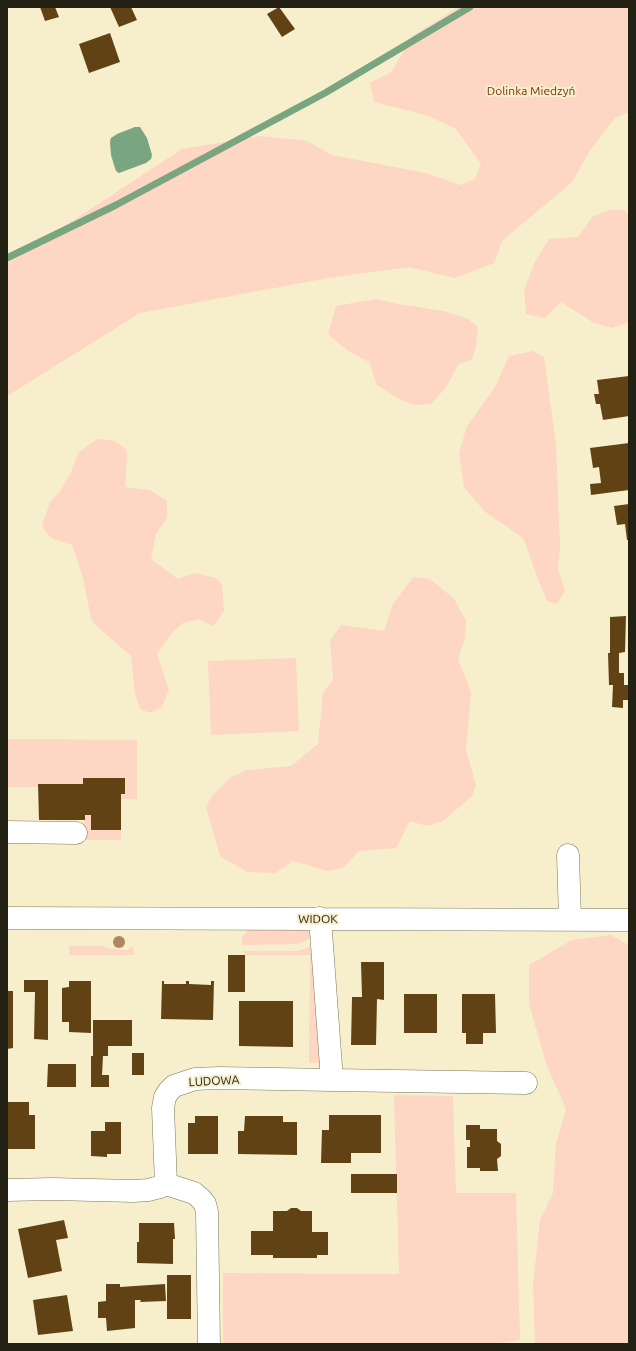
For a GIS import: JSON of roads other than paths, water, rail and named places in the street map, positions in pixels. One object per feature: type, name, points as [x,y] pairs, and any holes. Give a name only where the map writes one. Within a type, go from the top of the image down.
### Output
[{"type":"street","points":[[7,832],[76,833]]},
{"type":"street","points":[[568,855],[570,919]]},
{"type":"street","name":"WIDOK","points":[[7,918],[629,920]]},
{"type":"street","points":[[320,918],[332,1080]]},
{"type":"street","name":"LUDOWA","points":[[166,1184],[163,1108],[165,1098],[174,1086],[195,1079],[219,1078],[526,1083]]},
{"type":"street","points":[[7,1190],[52,1189],[134,1191],[148,1190],[166,1184],[194,1193],[205,1204],[207,1212],[209,1344]]},
{"type":"waterway","points":[[7,258],[116,205],[325,93],[470,7]]},
{"type":"park label","name":"Dolinka Miedzyń","points":[[531,91]]}]
